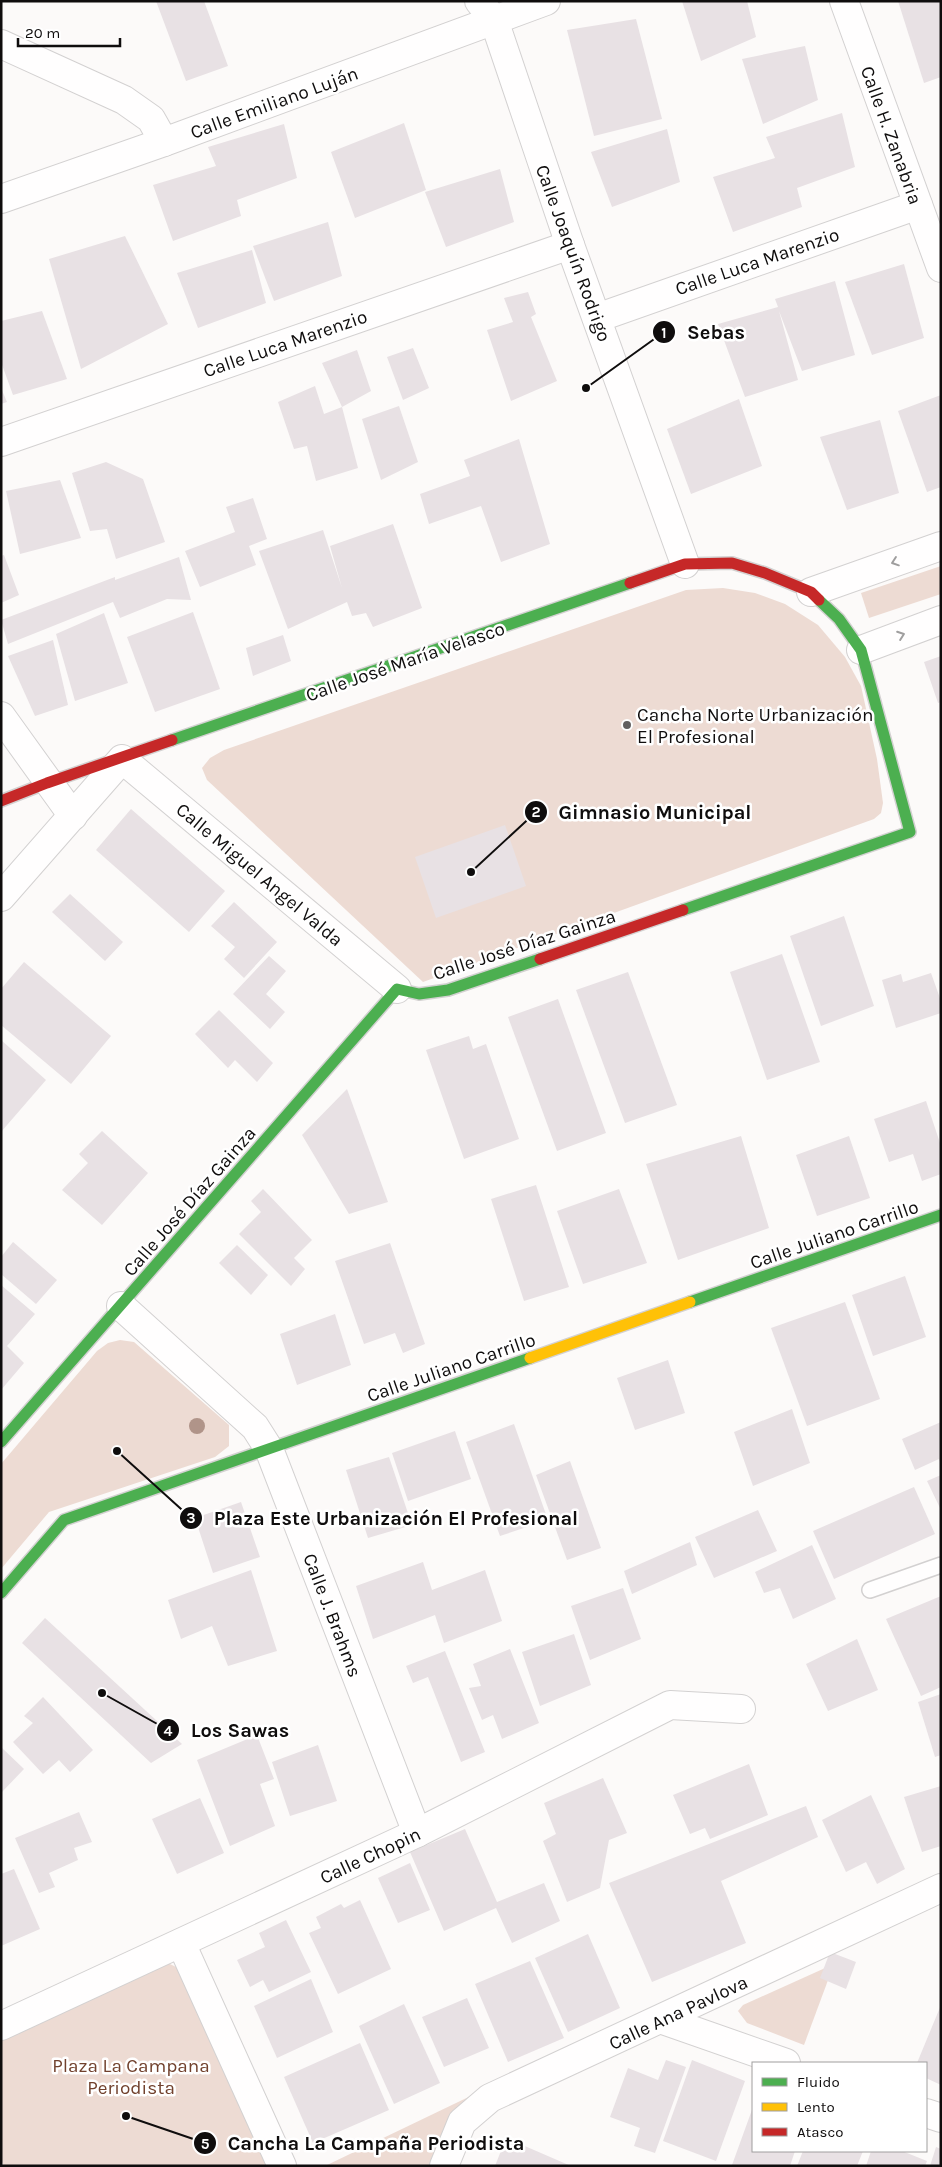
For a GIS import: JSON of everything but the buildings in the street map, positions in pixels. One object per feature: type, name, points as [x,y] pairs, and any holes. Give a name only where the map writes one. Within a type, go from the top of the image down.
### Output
[{"type":"street","name":"Calle Emiliano Luján","points":[[1,199],[164,142],[486,11],[546,1]]},
{"type":"street","name":"Calle H. Zanabria","points":[[844,1],[941,268]]},
{"type":"street","name":"Calle Joaquín Rodrigo","points":[[486,11],[685,564]]},
{"type":"street","points":[[1,44],[124,100],[151,119],[164,142]]},
{"type":"street","name":"Calle Luca Marenzio","points":[[597,318],[918,205]]},
{"type":"street","name":"Calle Luca Marenzio","points":[[1,442],[570,245]]},
{"type":"street","points":[[810,592],[941,546]]},
{"type":"street","name":"Calle José María Velasco","points":[[1,801],[47,783],[122,759],[685,564],[732,564],[765,573],[810,592],[839,619],[861,650]]},
{"type":"street","points":[[861,650],[941,620]]},
{"type":"street","name":"Calle José Díaz Gainza","points":[[1,1442],[397,989],[419,994],[448,990],[910,832],[861,650]]},
{"type":"street","points":[[1,716],[72,816]]},
{"type":"street","points":[[1,898],[122,759]]},
{"type":"street","name":"Calle Miguel Angel Valda","points":[[122,759],[397,989]]},
{"type":"street","name":"Calle Juliano Carrillo","points":[[1,1593],[64,1520],[941,1215]]},
{"type":"street","name":"Calle J. Brahms","points":[[121,1306],[255,1427],[269,1449],[417,1833]]},
{"type":"street","name":"Calle Chopin","points":[[1,2026],[417,1833],[670,1705],[741,1709]]},
{"type":"street","name":"Calle Ana Pavlova","points":[[444,2166],[462,2122],[490,2098],[663,2020],[941,1888]]},
{"type":"street","points":[[181,1943],[282,2166]]},
{"type":"street","points":[[663,2020],[783,2062]]},
{"type":"street","points":[[927,2113],[941,2118]]},
{"type":"lane","points":[[870,1590],[941,1565]]},
{"type":"green space","points":[[941,566],[941,594],[869,618],[861,593]]},
{"type":"green space","points":[[723,588],[755,593],[785,604],[818,625],[845,657],[861,686],[877,759],[883,803],[881,813],[874,819],[423,982],[207,780],[202,768],[210,758],[224,750],[686,590]]},
{"type":"green space","points":[[120,1340],[134,1342],[229,1425],[229,1446],[215,1457],[49,1512],[1,1569],[1,1464],[97,1351],[108,1343]]},
{"type":"green space","name":"Plaza La Campana Periodista","points":[[161,1963],[170,1964],[178,1968],[272,2166],[4,2166],[1,2160],[1,2035]]},
{"type":"green space","points":[[834,1964],[804,2045],[747,2023],[738,2011],[743,2005]]},
{"type":"green space","points":[[481,2091],[431,2166],[325,2166]]},
{"type":"traffic: fast","points":[[172,740],[630,583]]},
{"type":"traffic: fast","points":[[683,910],[910,832],[861,650],[839,619],[819,600]]},
{"type":"traffic: fast","points":[[1,1442],[397,989],[419,994],[448,990],[540,959]]},
{"type":"traffic: fast","points":[[690,1302],[941,1215]]},
{"type":"traffic: fast","points":[[1,1593],[64,1520],[530,1358]]},
{"type":"traffic: slow","points":[[530,1358],[690,1302]]},
{"type":"traffic: jam","points":[[630,583],[685,564],[732,563],[765,573],[811,592],[819,600]]},
{"type":"traffic: jam","points":[[1,801],[172,740]]},
{"type":"traffic: jam","points":[[540,959],[683,910]]},
{"type":"place","name":"Sebas","points":[[586,388]]},
{"type":"place","name":"Cancha Norte Urbanización El Profesional","points":[[627,725]]},
{"type":"place","name":"Gimnasio Municipal","points":[[471,872]]},
{"type":"place","name":"Plaza Este Urbanización El Profesional","points":[[117,1451]]},
{"type":"place","name":"Los Sawas","points":[[102,1693]]},
{"type":"place","name":"Cancha La Campaña Periodista","points":[[126,2116]]}]
